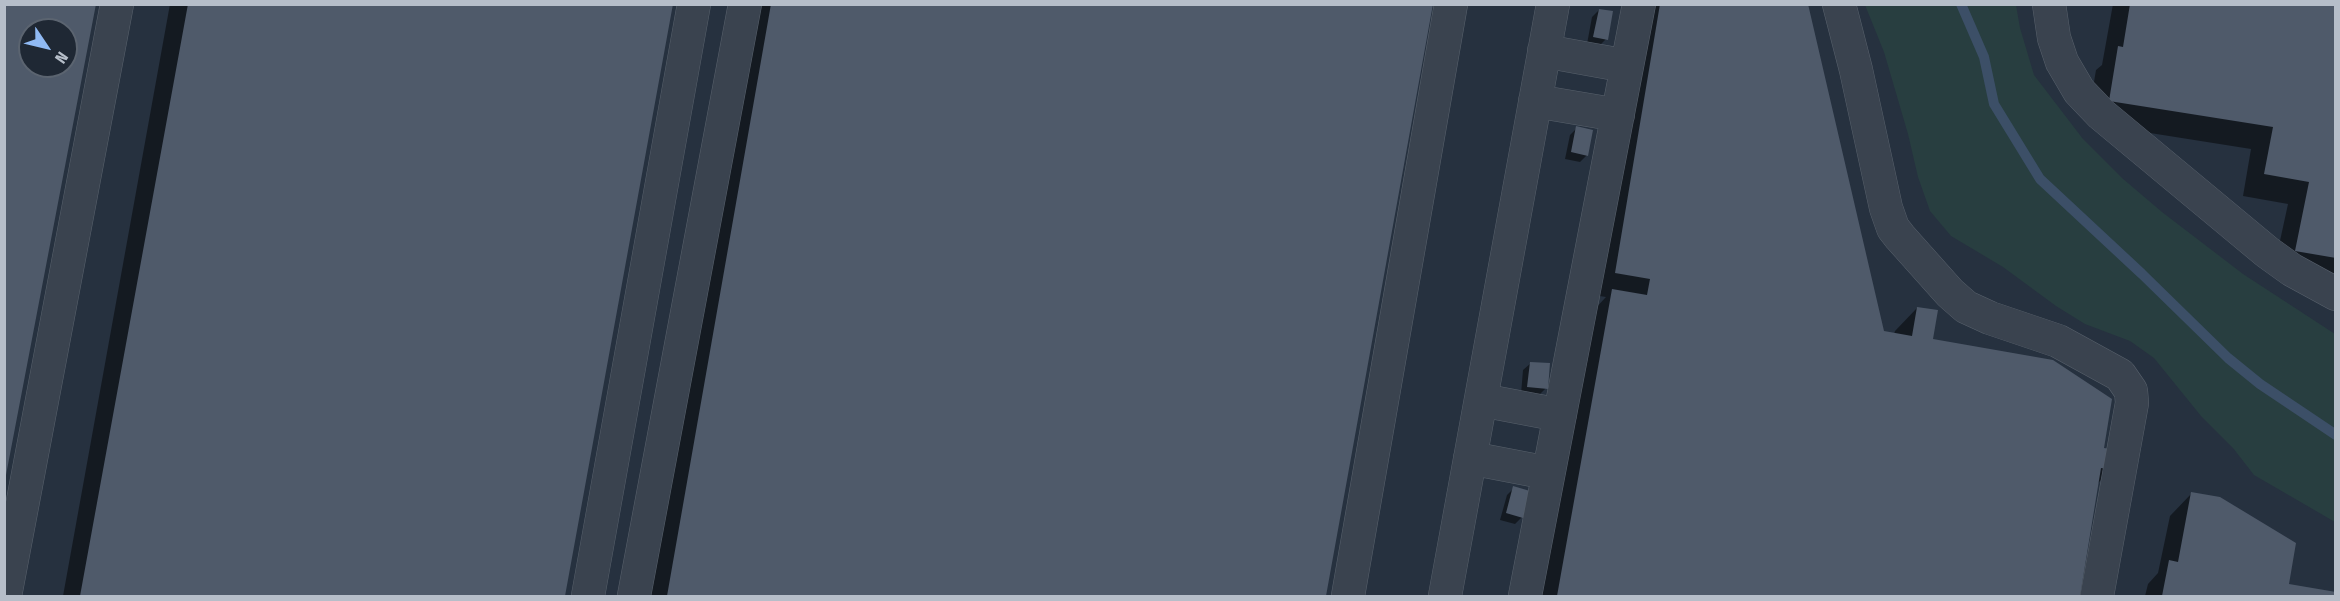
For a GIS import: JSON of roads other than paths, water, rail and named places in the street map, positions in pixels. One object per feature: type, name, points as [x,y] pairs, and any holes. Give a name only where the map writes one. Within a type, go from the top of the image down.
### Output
[{"type":"street","points":[[5,597],[117,4]]},
{"type":"street","points":[[588,597],[694,4]]},
{"type":"street","points":[[634,597],[745,4]]},
{"type":"street","points":[[1348,597],[1451,4]]},
{"type":"street","points":[[1445,597],[1552,4]]},
{"type":"street","points":[[1525,597],[1639,4]]},
{"type":"street","points":[[1839,4],[1886,208],[1893,228],[1950,293],[1966,307],[1990,318],[2058,341],[2120,375],[2131,392],[2132,403],[2097,597]]},
{"type":"street","points":[[2049,4],[2054,38],[2061,62],[2079,91],[2101,114],[2267,252],[2292,270],[2336,294]]},
{"type":"street","points":[[1544,51],[1627,66]]},
{"type":"street","points":[[1535,100],[1618,115]]},
{"type":"street","points":[[1481,400],[1560,415]]},
{"type":"street","points":[[1470,459],[1548,473]]},
{"type":"waterway","points":[[1961,4],[1984,57],[1994,104],[2040,179],[2228,358],[2260,384],[2336,435]]}]
